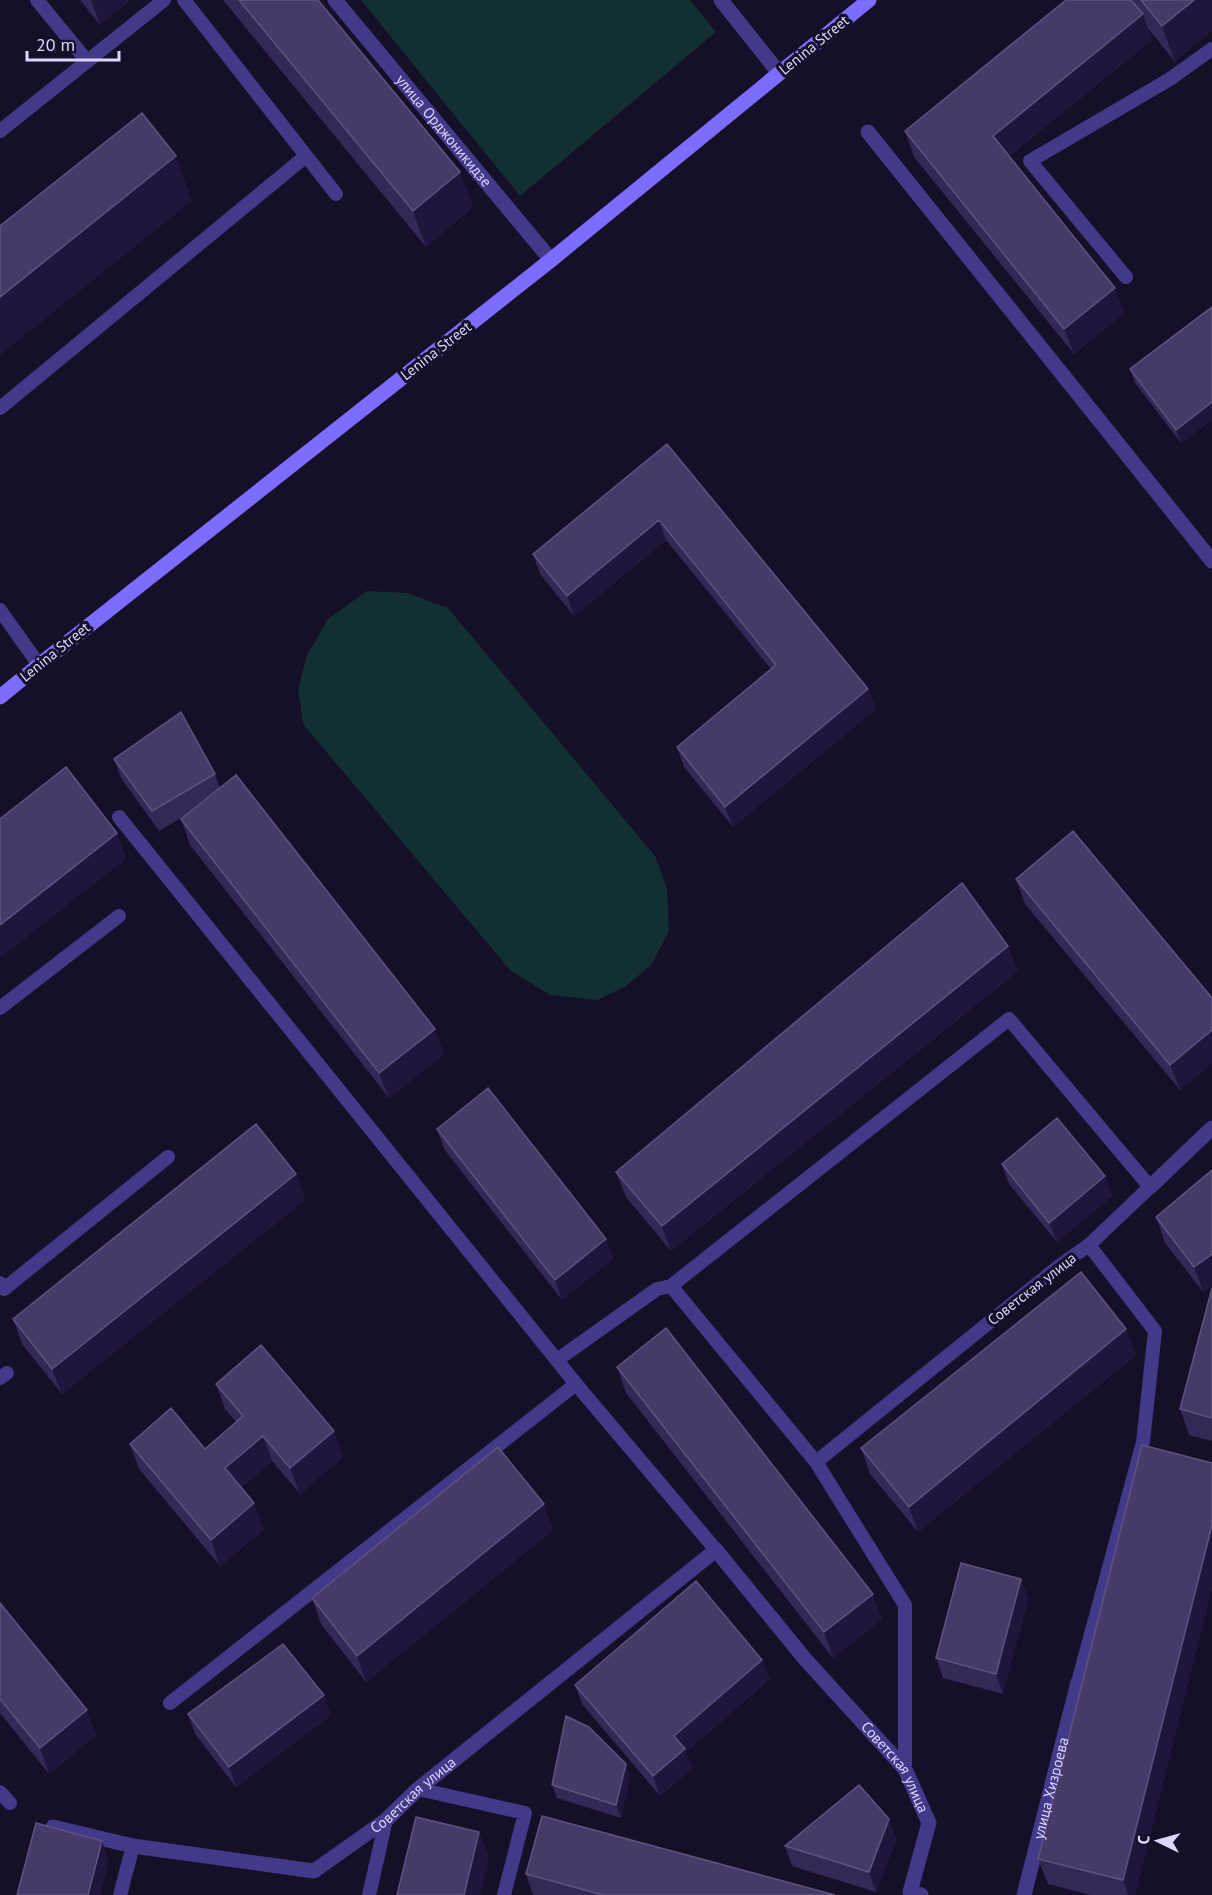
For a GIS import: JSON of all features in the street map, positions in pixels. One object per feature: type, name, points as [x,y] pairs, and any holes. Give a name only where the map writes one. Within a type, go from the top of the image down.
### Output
[{"type":"street","name":"улица Орджоникидзе","points":[[335,0],[551,260]]},
{"type":"street","points":[[721,0],[778,73]]},
{"type":"street","name":"Lenina Street","points":[[0,697],[551,260],[869,0]]},
{"type":"street","points":[[868,132],[1212,561]]},
{"type":"street","points":[[1150,1187],[1212,1128]]},
{"type":"street","name":"Советская улица","points":[[53,1827],[133,1846],[314,1871],[386,1820],[418,1790],[716,1550],[805,1659],[905,1769],[929,1823],[913,1894]]},
{"type":"street","name":"улица Хизроева","points":[[1024,1895],[1078,1682]]},
{"type":"lane","points":[[37,0],[87,61]]},
{"type":"lane","points":[[0,131],[164,0]]},
{"type":"lane","points":[[184,0],[336,194]]},
{"type":"lane","points":[[1126,277],[1030,161],[1170,79],[1212,49]]},
{"type":"lane","points":[[0,408],[306,156]]},
{"type":"lane","points":[[0,610],[39,665]]},
{"type":"lane","name":"Советская улица","points":[[119,817],[576,1384],[716,1550]]},
{"type":"lane","points":[[0,1008],[119,916]]},
{"type":"lane","points":[[557,1360],[657,1289],[671,1286],[1009,1019],[1150,1187],[1089,1245]]},
{"type":"lane","points":[[0,1283],[4,1288],[168,1157]]},
{"type":"lane","name":"Советская улица","points":[[816,1462],[1058,1267],[1089,1245],[1155,1331],[1143,1442],[1078,1682]]},
{"type":"lane","points":[[671,1286],[816,1462],[905,1605],[905,1769]]},
{"type":"lane","points":[[170,1703],[576,1384]]},
{"type":"lane","points":[[418,1790],[525,1813],[504,1895]]},
{"type":"lane","points":[[0,1792],[10,1803]]},
{"type":"lane","points":[[369,1895],[386,1820]]},
{"type":"lane","points":[[120,1895],[133,1846]]},
{"type":"green space","points":[[361,0],[690,0],[716,32],[520,196]]},
{"type":"green space","points":[[367,591],[407,593],[448,608],[655,856],[667,888],[669,931],[651,965],[626,986],[597,1000],[550,995],[510,970],[303,724],[298,689],[307,655],[328,619]]},
{"type":"building","points":[[239,0],[318,0],[460,172],[413,211]]},
{"type":"building","points":[[1066,0],[1131,0],[1143,14],[993,136],[1115,288],[1064,329],[905,131]]},
{"type":"building","points":[[1141,0],[1194,0],[1162,26]]},
{"type":"building","points":[[142,113],[176,156],[0,297],[0,226]]},
{"type":"building","points":[[1212,307],[1212,402],[1176,430],[1130,369]]},
{"type":"building","points":[[667,444],[868,689],[725,807],[677,747],[776,665],[659,520],[567,596],[533,554]]},
{"type":"building","points":[[181,712],[215,774],[152,811],[114,759]]},
{"type":"building","points":[[66,767],[117,833],[0,925],[0,819]]},
{"type":"building","points":[[236,775],[435,1029],[379,1073],[181,819]]},
{"type":"building","points":[[1073,831],[1212,998],[1212,1030],[1170,1065],[1016,879]]},
{"type":"building","points":[[962,883],[1008,946],[662,1226],[616,1172]]},
{"type":"building","points":[[488,1088],[606,1239],[555,1280],[437,1129]]},
{"type":"building","points":[[1057,1118],[1105,1176],[1049,1223],[1002,1164]]},
{"type":"building","points":[[256,1124],[296,1174],[52,1369],[13,1319]]},
{"type":"building","points":[[1212,1170],[1212,1254],[1194,1267],[1156,1217]]},
{"type":"building","points":[[1081,1272],[1126,1329],[909,1507],[861,1448]]},
{"type":"building","points":[[1212,1288],[1212,1418],[1180,1409]]},
{"type":"building","points":[[666,1328],[873,1594],[824,1632],[617,1367]]},
{"type":"building","points":[[261,1345],[334,1431],[290,1468],[263,1436],[225,1468],[254,1503],[211,1540],[130,1444],[171,1408],[205,1449],[243,1416],[216,1384]]},
{"type":"building","points":[[1142,1445],[1212,1463],[1212,1525],[1123,1880],[1038,1859]]},
{"type":"building","points":[[498,1447],[544,1504],[357,1656],[312,1598]]},
{"type":"building","points":[[961,1563],[1021,1579],[996,1674],[936,1658]]},
{"type":"building","points":[[696,1581],[762,1660],[674,1736],[685,1749],[653,1776],[575,1685]]},
{"type":"building","points":[[0,1603],[87,1710],[40,1748],[0,1699]]},
{"type":"building","points":[[283,1644],[324,1695],[229,1767],[188,1714]]},
{"type":"building","points":[[566,1716],[589,1727],[626,1764],[616,1805],[552,1785]]},
{"type":"building","points":[[859,1785],[889,1819],[869,1872],[785,1846]]},
{"type":"building","points":[[542,1816],[835,1895],[603,1895],[526,1874]]},
{"type":"building","points":[[416,1817],[479,1832],[464,1895],[397,1895]]},
{"type":"building","points":[[36,1823],[102,1841],[88,1895],[17,1895]]}]
